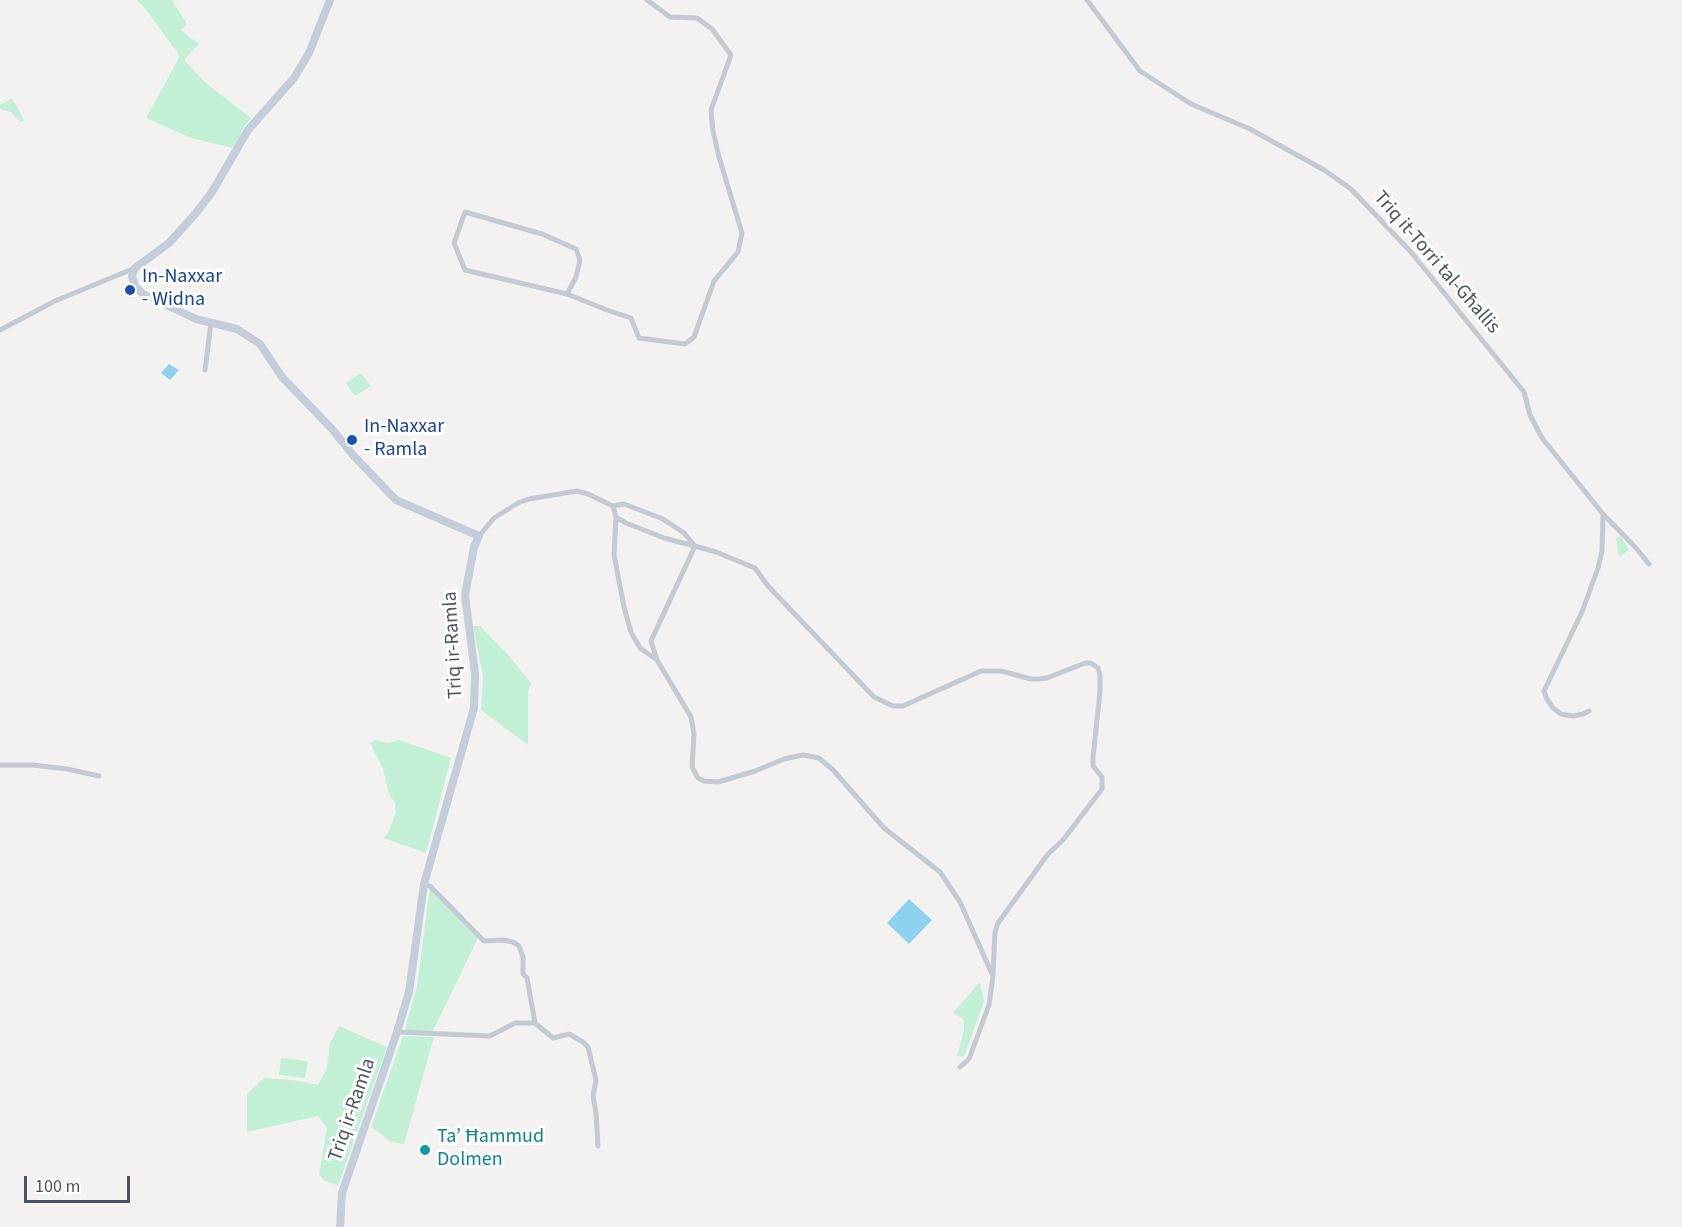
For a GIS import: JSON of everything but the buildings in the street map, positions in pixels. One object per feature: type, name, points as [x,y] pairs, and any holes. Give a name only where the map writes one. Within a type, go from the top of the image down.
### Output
[{"type":"main road","points":[[330,0],[309,53],[294,78],[248,130],[212,192],[196,213],[169,243],[135,268],[132,276],[135,286],[143,294],[196,319],[237,328],[260,344],[282,377],[396,500],[479,536]]},
{"type":"main road","name":"Triq ir-Ramla","points":[[340,1227],[342,1193],[409,992],[424,884],[474,708],[475,674],[465,595],[474,548],[479,536]]},
{"type":"street","points":[[567,294],[576,277],[580,260],[576,249],[542,234],[465,212],[454,243],[465,270],[567,294],[631,318],[639,338],[685,344],[694,337],[714,281],[738,252],[742,233],[719,157],[711,110],[731,55],[712,29],[697,18],[670,17],[647,0]]},
{"type":"street","name":"Triq it-Torri tal-Għallis","points":[[1087,0],[1140,71],[1191,104],[1250,129],[1324,170],[1351,189],[1411,252],[1524,392],[1530,415],[1542,438],[1603,514],[1649,564]]},
{"type":"street","points":[[0,330],[55,301],[135,268]]},
{"type":"street","points":[[205,370],[211,322]]},
{"type":"street","points":[[479,536],[494,518],[518,503],[577,491],[614,506],[624,504],[663,519],[684,533],[695,546]]},
{"type":"street","points":[[614,506],[616,516],[614,555],[624,607],[631,632],[640,648],[657,660]]},
{"type":"street","points":[[1589,711],[1573,716],[1561,714],[1553,708],[1544,691],[1582,612],[1598,568],[1602,551],[1603,514]]},
{"type":"street","points":[[616,516],[626,523],[664,538],[716,552],[755,568],[768,586],[874,697],[893,706],[903,705],[981,671],[1001,671],[1039,679],[1085,663],[1091,663],[1098,668],[1100,692],[1093,766],[1102,777],[1102,789],[1063,840],[1048,854],[998,923],[995,932],[989,1005],[969,1059],[960,1066]]},
{"type":"street","points":[[695,546],[651,641],[657,660],[691,717],[694,734],[692,767],[698,778],[718,782],[784,759],[803,755],[819,758],[833,770],[884,828],[940,872],[960,902],[993,976]]},
{"type":"street","points":[[0,765],[32,765],[99,776]]},
{"type":"street","points":[[424,884],[430,886],[484,941],[503,940],[519,946],[535,1023]]},
{"type":"street","points":[[397,1032],[490,1036],[515,1023],[535,1023],[553,1038],[569,1035],[583,1042],[588,1047],[596,1080],[593,1096],[598,1146]]},
{"type":"green space","points":[[137,0],[172,0],[187,24],[181,30],[199,44],[184,60],[207,84],[251,118],[232,148],[191,138],[146,118],[180,56]]},
{"type":"green space","points":[[12,98],[24,120],[21,122],[11,112],[0,109],[0,105]]},
{"type":"green space","points":[[361,373],[371,386],[355,396],[346,383]]},
{"type":"green space","points":[[1621,536],[1629,550],[1620,557],[1616,538]]},
{"type":"green space","points":[[473,626],[480,626],[531,683],[528,692],[528,745],[481,710],[483,677]]},
{"type":"green space","points":[[375,740],[389,743],[399,740],[451,758],[426,853],[383,838],[388,833],[396,812],[383,769],[370,743]]},
{"type":"green space","points":[[430,887],[478,938],[432,1033],[405,1029],[417,986]]},
{"type":"green space","points":[[980,982],[984,1001],[964,1057],[957,1056],[964,1023],[963,1019],[953,1013]]},
{"type":"green space","points":[[339,1026],[387,1047],[338,1186],[324,1180],[319,1175],[327,1128],[318,1116],[247,1132],[247,1094],[264,1078],[318,1085],[327,1068],[330,1043]]},
{"type":"green space","points":[[403,1036],[434,1037],[404,1144],[391,1142],[371,1127]]},
{"type":"green space","points":[[281,1058],[308,1061],[305,1078],[279,1075]]},
{"type":"water","points":[[169,364],[179,370],[170,380],[161,373]]},
{"type":"water","points":[[909,899],[932,920],[909,944],[887,923]]},
{"type":"place","name":"In-Naxxar - Widna","points":[[130,290]]},
{"type":"place","name":"In-Naxxar - Ramla","points":[[352,440]]},
{"type":"place","name":"Ta’ Ħammud Dolmen","points":[[425,1150]]}]
